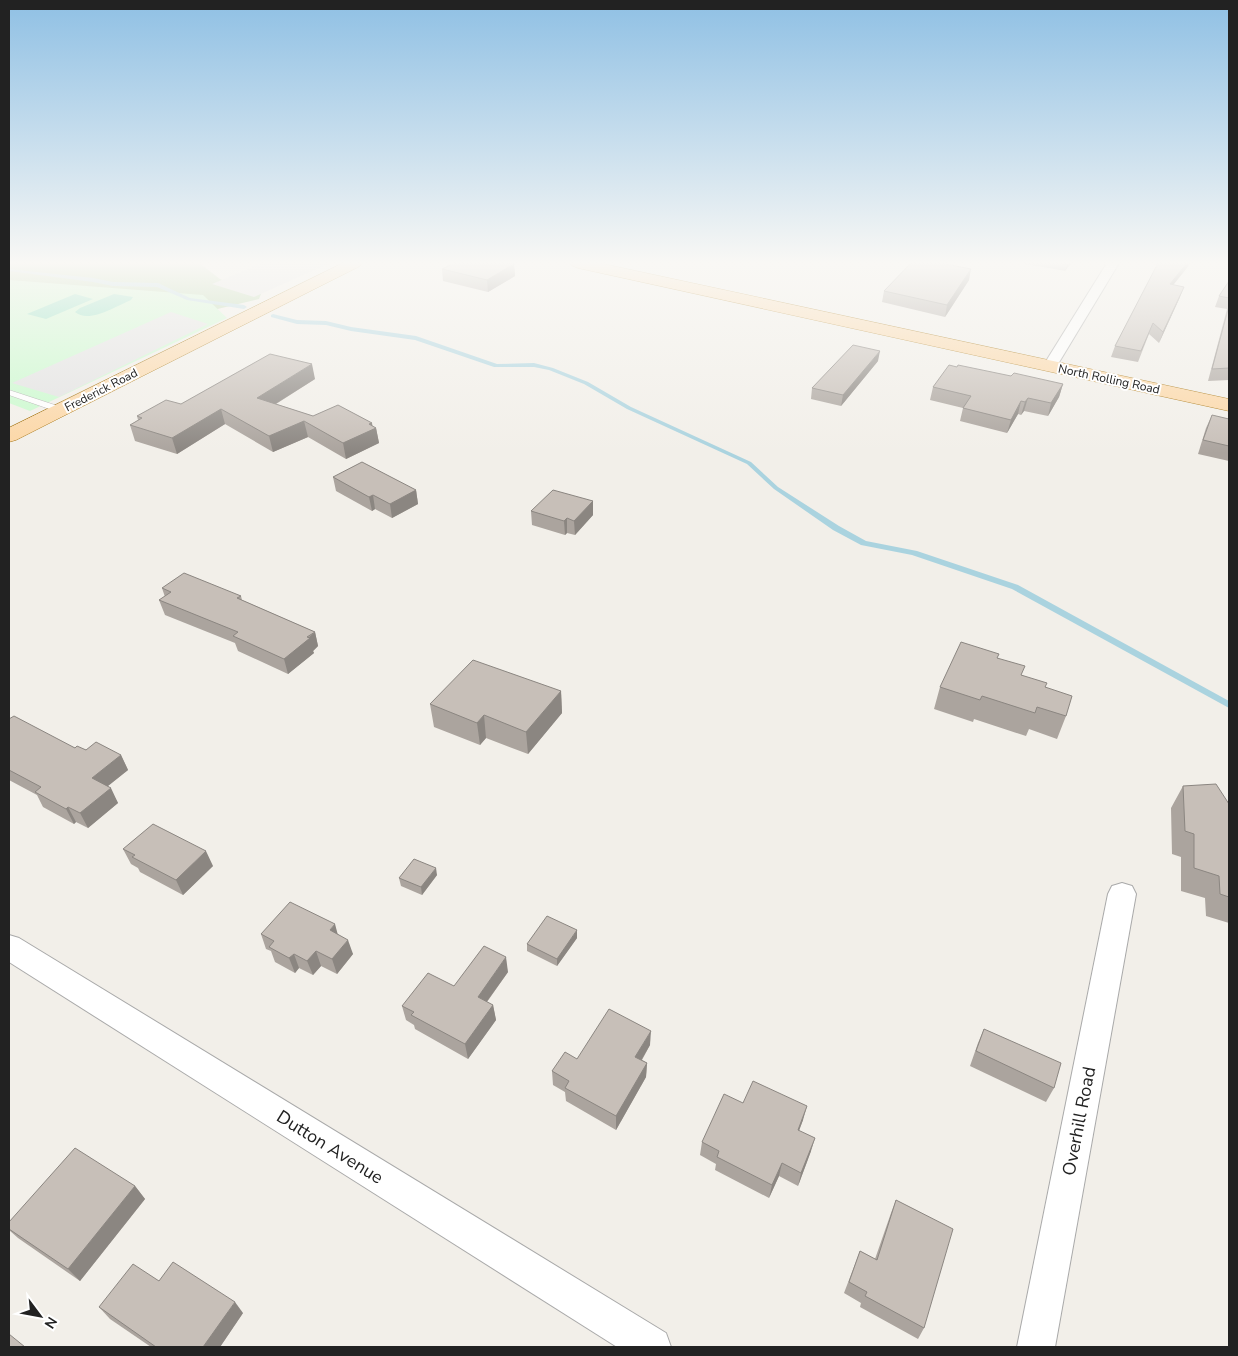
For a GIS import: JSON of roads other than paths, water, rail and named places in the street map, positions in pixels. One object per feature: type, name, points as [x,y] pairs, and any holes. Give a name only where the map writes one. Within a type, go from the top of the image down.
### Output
[{"type":"main road","name":"Frederick Road","points":[[9,436],[228,326]]},
{"type":"main road","name":"North Rolling Road","points":[[868,326],[1229,405]]},
{"type":"street","points":[[1050,366],[1074,326]]},
{"type":"street","name":"Overhill Road","points":[[1036,1347],[1122,894]]},
{"type":"street","name":"Dutton Avenue","points":[[9,947],[652,1347]]},
{"type":"lane","points":[[9,392],[61,410]]},
{"type":"waterway","points":[[340,326],[416,338],[496,366],[534,365],[551,369],[586,383],[629,408],[749,463],[776,488],[836,528],[864,543],[914,553],[1015,587],[1229,705]]}]
